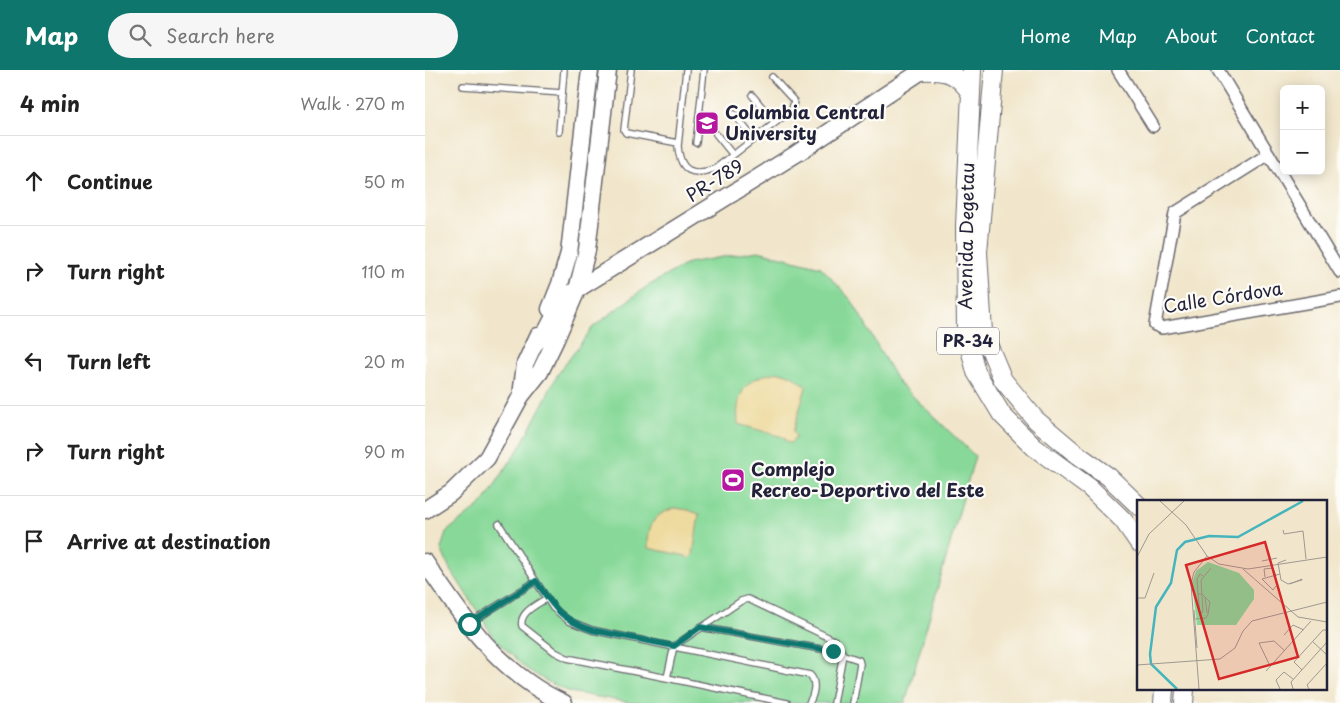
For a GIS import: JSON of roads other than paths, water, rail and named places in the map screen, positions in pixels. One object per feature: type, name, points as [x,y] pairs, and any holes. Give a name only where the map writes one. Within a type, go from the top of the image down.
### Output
[{"type":"main road","points":[[521,396],[525,364],[560,284],[569,253],[590,70]]},
{"type":"main road","points":[[425,510],[451,493],[487,458],[521,396],[540,372],[577,290],[587,250],[608,70]]},
{"type":"main road","name":"Avenida Degetau","points":[[972,70],[965,226],[966,333],[976,372],[1002,415],[1034,447],[1090,488],[1123,520],[1137,541]]},
{"type":"main road","name":"Avenida Degetau","points":[[994,70],[978,252],[983,332],[1003,380],[1035,420],[1073,452],[1109,477],[1137,504]]},
{"type":"main road","points":[[922,71],[950,73],[959,78],[971,94]]},
{"type":"main road","name":"PR-789","points":[[534,345],[547,330],[562,301],[577,290],[796,154],[922,71]]},
{"type":"main road","points":[[577,290],[573,279],[573,268],[583,184],[580,156]]},
{"type":"main road","points":[[587,250],[599,266],[609,271]]},
{"type":"main road","points":[[425,562],[469,624],[495,655],[521,678],[564,703]]},
{"type":"main road","points":[[1163,703],[1164,690]]},
{"type":"main road","points":[[1183,703],[1185,690]]},
{"type":"street","points":[[1118,70],[1153,126]]},
{"type":"street","points":[[1218,70],[1340,272]]},
{"type":"street","name":"Calle Córdova","points":[[1269,154],[1175,213],[1155,325],[1161,328],[1340,297]]},
{"type":"lane","points":[[559,132],[564,70]]},
{"type":"lane","points":[[631,70],[624,130],[627,133],[678,143]]},
{"type":"lane","points":[[687,70],[678,143],[679,158],[682,165],[695,172],[705,172],[717,168],[792,110],[794,101],[772,77]]},
{"type":"lane","points":[[696,143],[704,70]]},
{"type":"lane","points":[[463,86],[562,93]]},
{"type":"lane","points":[[752,95],[775,124]]},
{"type":"lane","points":[[734,114],[754,139]]},
{"type":"lane","points":[[716,134],[733,155]]},
{"type":"lane","points":[[499,524],[553,608],[579,626],[810,675],[813,677],[814,684],[809,703]]},
{"type":"lane","points":[[469,624],[536,581]]},
{"type":"lane","points":[[547,598],[522,615],[522,626],[555,652],[567,658],[787,703]]},
{"type":"lane","points":[[667,678],[674,646],[700,627],[741,601],[748,599],[834,640],[843,654],[834,703]]},
{"type":"lane","points":[[700,627],[843,654],[859,660],[860,664],[853,703]]},
{"type":"place","name":"Columbia Central University","points":[[707,123]]},
{"type":"place","name":"Complejo Recreo-Deportivo del Este","points":[[733,480]]}]
